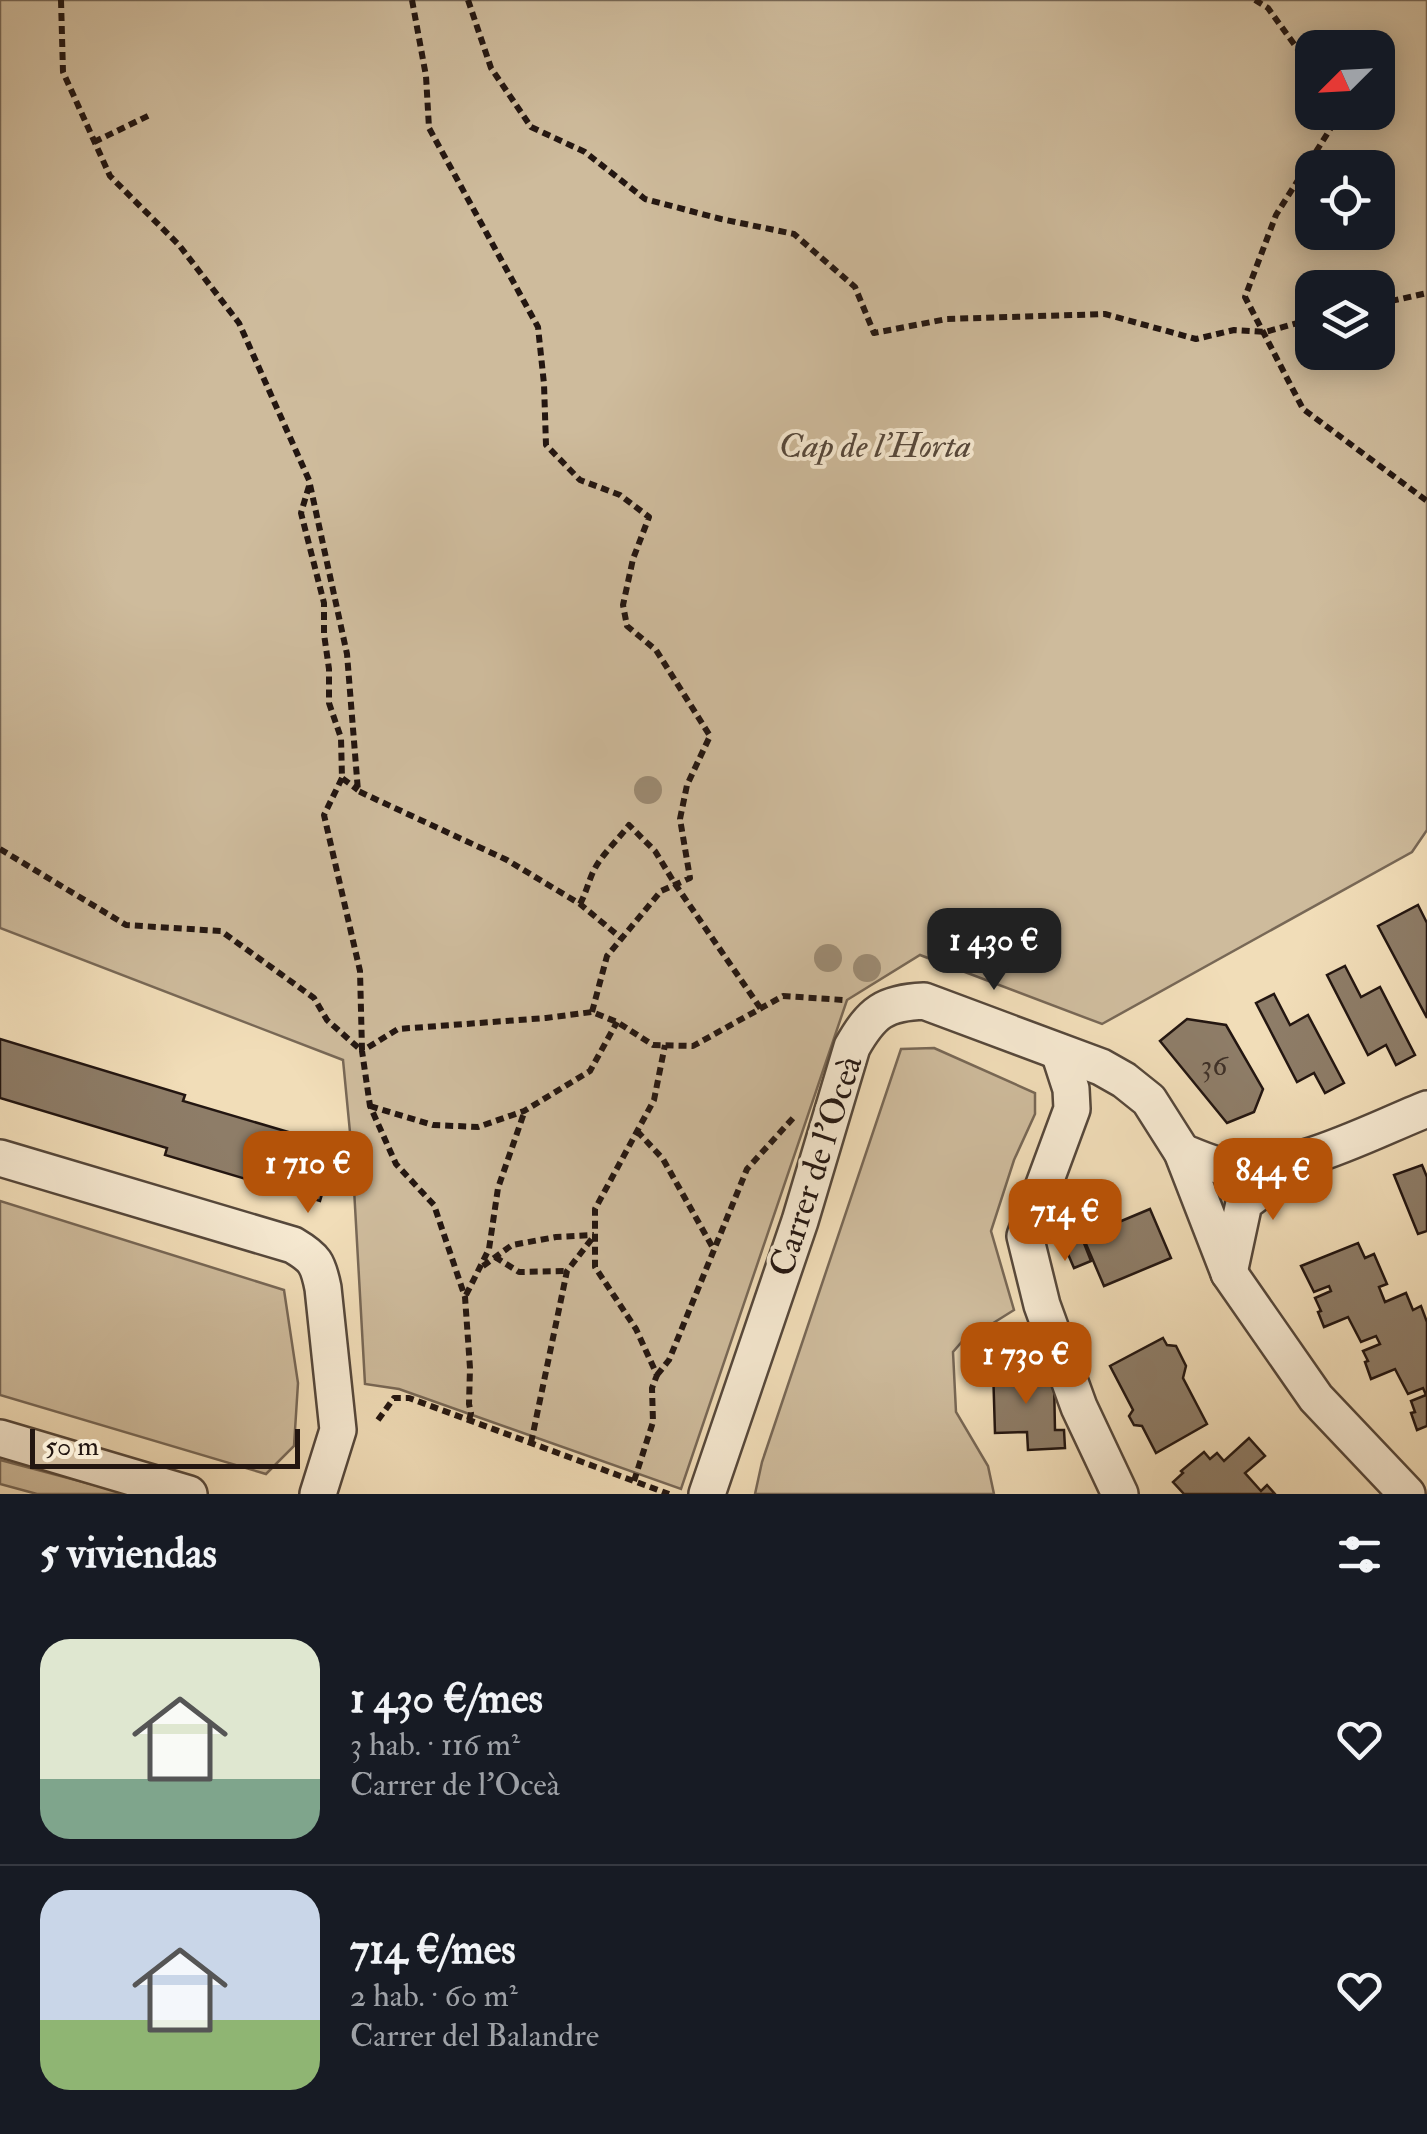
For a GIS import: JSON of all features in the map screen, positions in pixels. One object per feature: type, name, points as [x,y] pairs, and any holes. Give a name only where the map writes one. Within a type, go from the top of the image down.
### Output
[{"type":"street","name":"Carrer de l'Oceà","points":[[707,1494],[800,1221],[852,1047],[865,1024],[882,1010],[924,1001],[1101,1067],[1149,1100],[1182,1152],[1228,1274],[1316,1398],[1407,1494]]},
{"type":"street","points":[[1059,1052],[1071,1089],[1072,1109],[1025,1236],[1042,1305],[1079,1407],[1120,1494]]},
{"type":"street","points":[[1228,1274],[1244,1203],[1300,1161],[1427,1109]]},
{"type":"street","points":[[1182,1152],[1224,1167],[1300,1161]]},
{"type":"street","points":[[0,1158],[294,1245],[310,1255],[319,1267],[323,1288],[338,1430],[318,1494]]},
{"type":"street","points":[[0,1438],[189,1494]]},
{"type":"path","points":[[61,0],[62,72],[110,176],[179,245],[239,323],[310,485],[348,654],[358,790]]},
{"type":"path","points":[[412,0],[426,76],[429,128],[538,328],[546,444],[580,480],[620,495],[649,517],[622,605],[627,626],[656,650],[710,736],[687,785],[680,819],[690,878],[660,891],[607,956],[592,1012]]},
{"type":"path","points":[[468,0],[492,68],[531,126],[585,152],[645,198],[794,234],[855,287],[874,333],[947,320],[1106,314],[1196,339],[1234,330],[1265,332],[1295,323]]},
{"type":"path","points":[[1256,0],[1268,8],[1295,45]]},
{"type":"path","points":[[94,142],[152,114]]},
{"type":"path","points":[[1331,130],[1276,216],[1245,297],[1303,409],[1427,500]]},
{"type":"path","points":[[1395,300],[1427,293]]},
{"type":"path","points":[[310,485],[301,513],[324,604],[329,703],[341,738],[342,778],[324,816],[360,971],[362,1051],[370,1106],[396,1164],[434,1206],[465,1296],[469,1420]]},
{"type":"path","points":[[342,778],[358,790],[508,860],[580,904],[621,938]]},
{"type":"path","points":[[580,904],[592,873],[629,825],[655,852],[761,1008]]},
{"type":"path","points":[[0,849],[126,925],[222,932],[314,998],[327,1020],[362,1051]]},
{"type":"path","points":[[362,1051],[398,1029],[592,1012],[617,1022],[653,1045],[693,1046],[783,996],[855,1001]]},
{"type":"path","points":[[370,1106],[433,1125],[478,1128],[524,1111],[590,1071],[617,1022]]},
{"type":"path","points":[[657,1375],[636,1329],[595,1267],[595,1210],[654,1100],[665,1046]]},
{"type":"path","points":[[465,1296],[488,1249],[498,1188],[524,1111]]},
{"type":"path","points":[[634,1481],[653,1422],[652,1388],[669,1360],[746,1169],[794,1116],[804,1112]]},
{"type":"path","points":[[637,1132],[663,1159],[713,1249]]},
{"type":"path","points":[[480,1268],[512,1245],[595,1235]]},
{"type":"path","points":[[531,1443],[567,1272],[595,1235]]},
{"type":"path","points":[[495,1257],[519,1272],[567,1272]]},
{"type":"path","points":[[378,1420],[394,1398],[409,1398],[669,1494]]},
{"type":"green space","name":"Cap de l'Horta","points":[[0,0],[1427,0],[1427,830],[1412,852],[1102,1024],[920,955],[847,1000],[681,1489],[399,1389],[365,1384],[343,1060],[0,928]]},
{"type":"green space","points":[[934,1048],[1035,1093],[1035,1114],[1014,1160],[991,1231],[1014,1310],[982,1330],[972,1330],[953,1352],[956,1412],[988,1466],[994,1494],[755,1494],[762,1462],[901,1049]]},
{"type":"green space","points":[[0,1201],[284,1290],[298,1383],[294,1446],[266,1474],[0,1395]]},
{"type":"green space","points":[[0,1460],[128,1494],[37,1494],[0,1484]]},
{"type":"building","points":[[1418,905],[1427,923],[1427,1018],[1378,926]]},
{"type":"building","points":[[1345,966],[1361,997],[1380,987],[1415,1055],[1396,1065],[1386,1045],[1368,1055],[1327,975]]},
{"type":"building","points":[[1274,994],[1290,1025],[1308,1015],[1344,1083],[1325,1093],[1314,1073],[1297,1082],[1256,1003]]},
{"type":"building","points":[[1187,1019],[1226,1025],[1263,1089],[1254,1112],[1227,1123],[1160,1041]]},
{"type":"building","points":[[0,1039],[185,1095],[183,1101],[336,1146],[320,1201],[165,1155],[167,1148],[0,1098]]},
{"type":"building","points":[[1422,1165],[1427,1177],[1427,1231],[1418,1234],[1394,1175]]},
{"type":"building","points":[[1150,1209],[1171,1258],[1104,1286],[1083,1237]]},
{"type":"building","points":[[1080,1233],[1091,1261],[1074,1268],[1062,1240]]},
{"type":"building","points":[[1358,1243],[1365,1258],[1374,1254],[1387,1284],[1379,1287],[1385,1302],[1406,1293],[1413,1310],[1421,1306],[1427,1322],[1427,1426],[1417,1430],[1411,1401],[1426,1395],[1423,1388],[1408,1394],[1395,1369],[1371,1379],[1363,1351],[1380,1344],[1376,1336],[1361,1342],[1348,1317],[1324,1327],[1315,1298],[1331,1291],[1329,1286],[1314,1292],[1301,1266]]},
{"type":"building","points":[[1163,1338],[1167,1345],[1176,1346],[1186,1366],[1183,1378],[1207,1424],[1156,1453],[1142,1426],[1134,1425],[1129,1416],[1133,1410],[1110,1366]]},
{"type":"building","points":[[1038,1367],[1038,1382],[1054,1381],[1055,1430],[1064,1430],[1065,1448],[1028,1450],[1027,1432],[995,1433],[993,1368]]},
{"type":"building","points":[[1249,1438],[1265,1456],[1245,1473],[1261,1491],[1267,1485],[1275,1494],[1184,1494],[1173,1482],[1204,1452],[1210,1459],[1217,1453],[1224,1461]]}]
